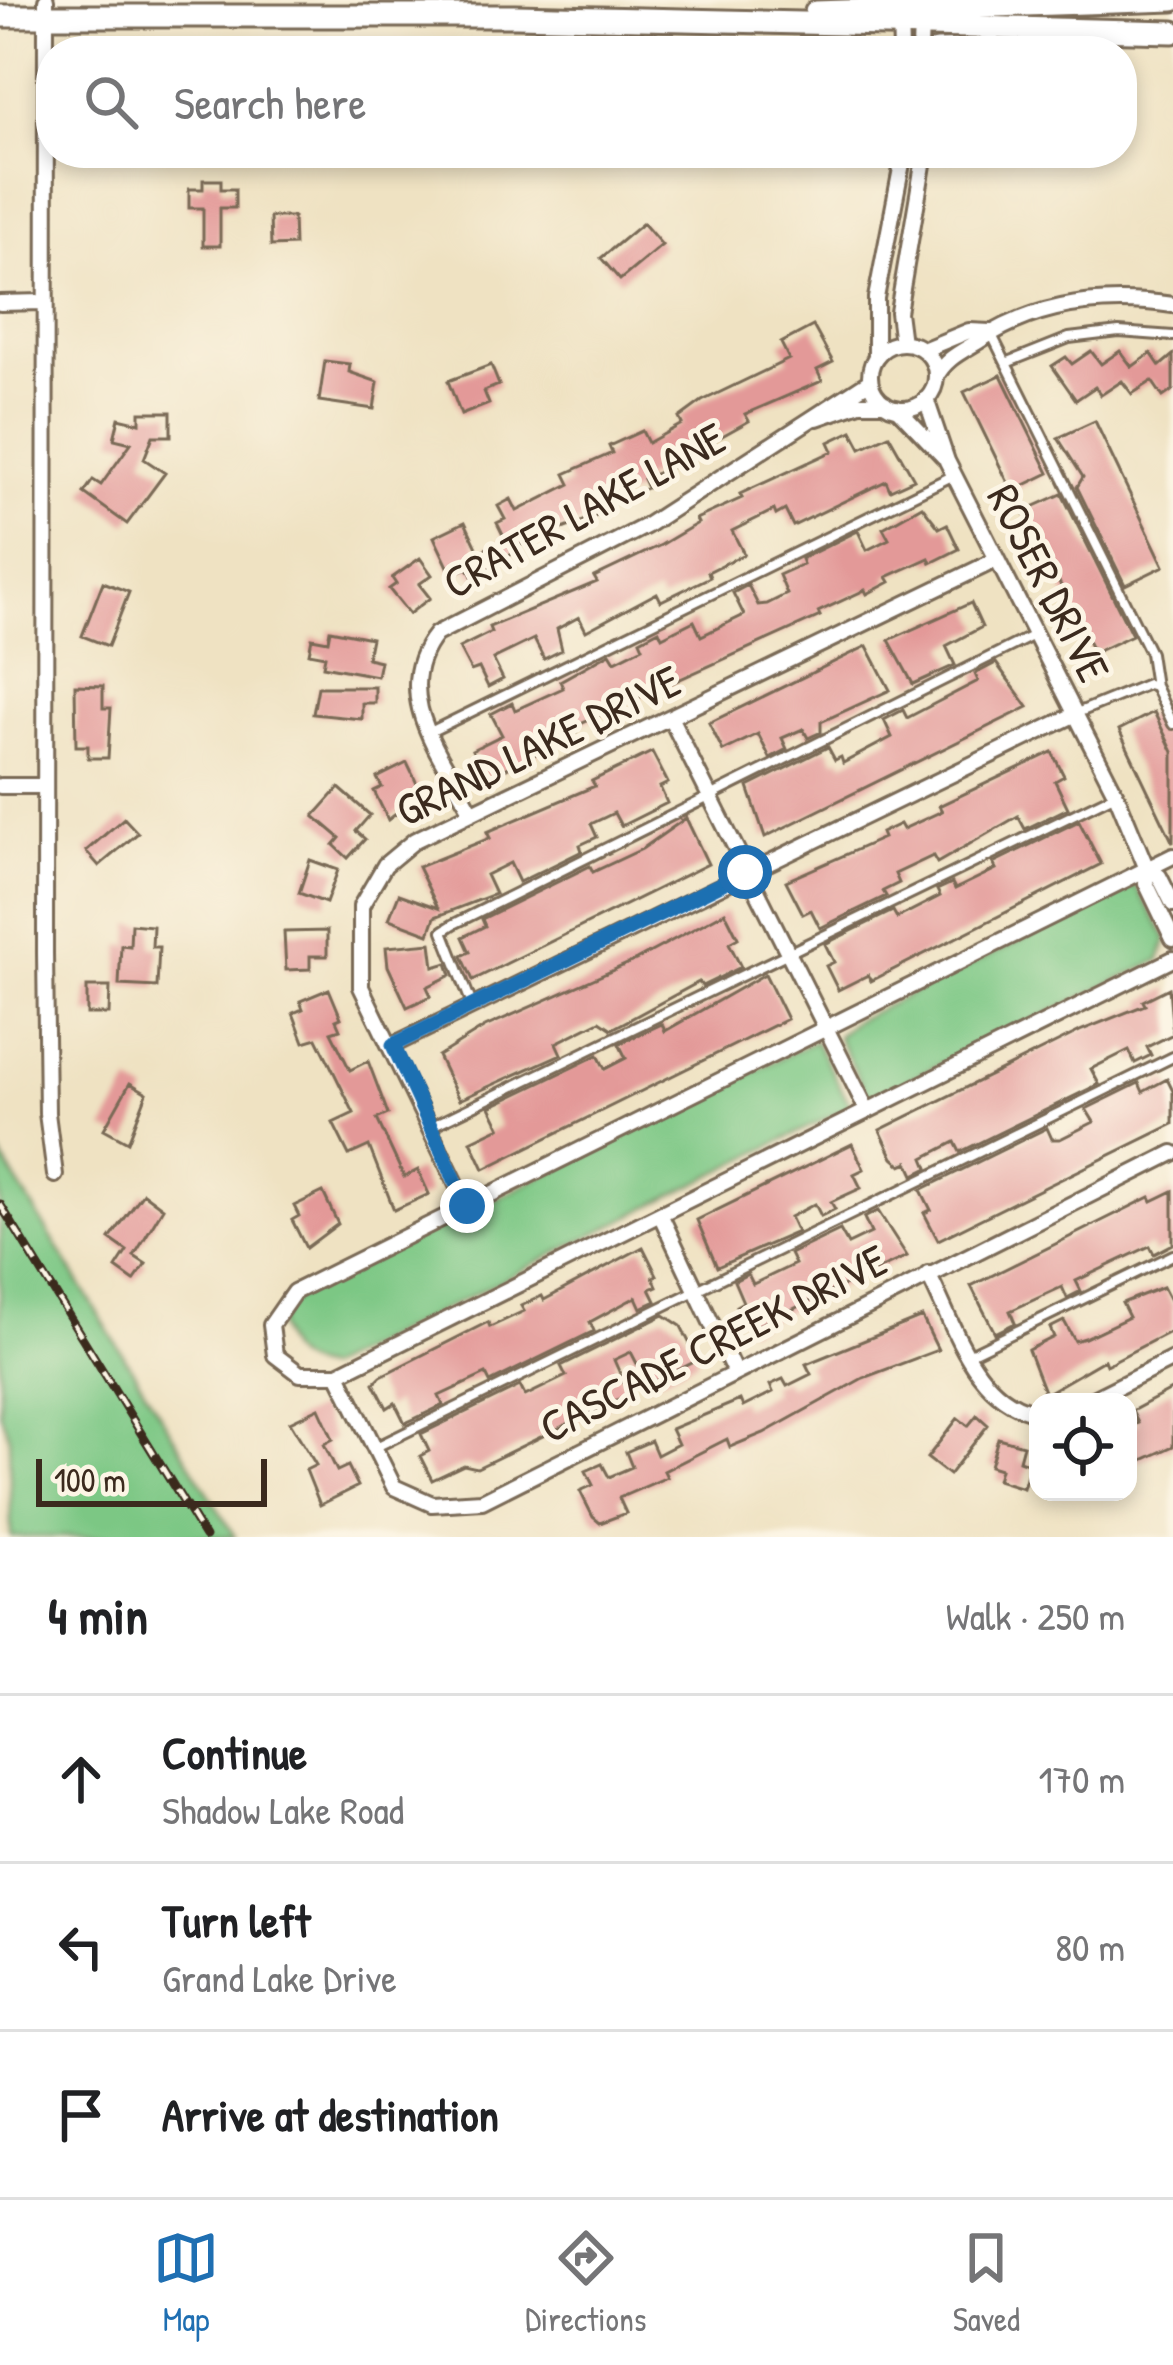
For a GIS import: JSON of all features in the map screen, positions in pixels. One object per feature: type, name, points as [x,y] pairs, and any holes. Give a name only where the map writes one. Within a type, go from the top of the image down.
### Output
[{"type":"main road","points":[[0,16],[46,8],[912,17],[1173,0]]},
{"type":"main road","points":[[912,17],[1105,32],[1173,32]]},
{"type":"main road","points":[[1092,36],[1105,32]]},
{"type":"street","points":[[44,168],[47,1113],[55,1175]]},
{"type":"street","points":[[901,168],[876,298],[877,356],[870,381],[890,406],[926,399],[943,364],[990,332],[1072,302],[1173,305]]},
{"type":"street","points":[[902,343],[898,312],[922,168]]},
{"type":"street","points":[[0,303],[43,302]]},
{"type":"street","points":[[877,356],[902,343],[923,350],[969,331],[990,332]]},
{"type":"street","points":[[923,350],[936,377]]},
{"type":"street","name":"CRATER LAKE LANE","points":[[472,812],[430,732],[414,682],[436,634],[646,526],[870,381]]},
{"type":"street","name":"ROSER DRIVE","points":[[926,399],[950,468],[1116,794],[1147,869],[1146,883],[1173,939]]},
{"type":"street","name":"CRATER LAKE LANE","points":[[812,419],[860,403],[890,406]]},
{"type":"street","name":"ROSER DRIVE","points":[[890,406],[950,468]]},
{"type":"street","name":"GRAND LAKE DRIVE","points":[[467,1206],[361,987],[356,955],[361,906],[385,865],[415,841],[472,812],[996,560]]},
{"type":"street","points":[[393,1045],[1076,714]]},
{"type":"street","points":[[671,719],[867,1111]]},
{"type":"street","points":[[0,786],[44,786]]},
{"type":"street","points":[[1173,856],[822,1027],[283,1301],[271,1325],[270,1343],[281,1364],[316,1377],[338,1374],[1173,959]]},
{"type":"street","name":"ROSER DRIVE","points":[[1147,869],[1160,877],[1173,904]]},
{"type":"street","name":"CASCADE CREEK DRIVE","points":[[338,1374],[394,1487],[405,1497],[464,1506],[1173,1153]]},
{"type":"street","points":[[660,1214],[735,1372]]},
{"type":"street","points":[[928,1274],[996,1396],[1029,1411]]},
{"type":"street","points":[[1106,1393],[1173,1359]]},
{"type":"lane","points":[[990,332],[1150,653],[1155,686],[1173,724]]},
{"type":"lane","points":[[1006,363],[1069,338],[1118,332],[1173,336]]},
{"type":"lane","points":[[430,732],[950,468]]},
{"type":"lane","points":[[473,1007],[443,932],[1034,635]]},
{"type":"lane","points":[[1076,714],[1134,685],[1155,686]]},
{"type":"lane","points":[[430,1126],[1116,794]]},
{"type":"lane","points":[[375,1448],[1173,1057]]},
{"type":"lane","points":[[970,1354],[1173,1255]]},
{"type":"green space","points":[[1135,885],[1167,938],[1160,960],[869,1098],[837,1036],[853,1022]]},
{"type":"green space","points":[[815,1041],[851,1106],[324,1369],[305,1364],[288,1350],[278,1325],[290,1301]]},
{"type":"green space","points":[[0,1154],[235,1537],[11,1537],[9,1437],[0,1412]]},
{"type":"building","points":[[203,180],[221,180],[221,189],[235,189],[235,208],[220,208],[220,246],[203,246],[203,208],[189,208],[189,189],[203,189]]},
{"type":"building","points":[[270,217],[293,217],[294,245],[271,246]]},
{"type":"building","points":[[643,223],[662,245],[620,280],[601,258]]},
{"type":"building","points":[[813,326],[833,362],[817,370],[822,381],[745,414],[749,421],[706,445],[710,451],[643,479],[647,488],[599,507],[602,514],[513,548],[515,552],[473,578],[468,568],[451,573],[434,537],[465,522],[479,552],[505,539],[497,523],[505,519],[498,506],[511,499],[517,511],[570,484],[565,474],[612,453],[609,446],[642,431],[648,443],[682,424],[679,418],[702,401],[789,359],[781,343]]},
{"type":"building","points":[[1091,351],[1101,364],[1120,351],[1132,367],[1151,353],[1160,366],[1173,355],[1173,390],[1163,397],[1152,381],[1132,394],[1122,381],[1101,395],[1095,387],[1076,400],[1052,366],[1066,357],[1072,364]]},
{"type":"building","points":[[325,361],[350,364],[349,372],[378,382],[374,409],[319,401]]},
{"type":"building","points":[[491,365],[499,385],[484,391],[489,404],[461,415],[448,381]]},
{"type":"building","points":[[1001,375],[1049,473],[1012,491],[964,392]]},
{"type":"building","points":[[140,412],[171,412],[171,436],[153,436],[144,459],[165,473],[127,524],[84,493],[93,480],[101,485],[131,443],[114,439],[119,418],[140,423]]},
{"type":"building","points":[[1095,421],[1164,566],[1125,585],[1077,487],[1083,477],[1058,438]]},
{"type":"building","points":[[852,431],[861,448],[889,435],[914,479],[890,490],[886,481],[793,526],[785,510],[776,515],[774,510],[732,531],[744,554],[708,572],[710,577],[661,601],[657,593],[586,631],[579,617],[557,629],[562,650],[544,659],[534,639],[493,659],[503,679],[488,687],[479,668],[471,671],[459,648],[491,632],[489,627],[597,582],[594,577],[661,545],[698,523],[696,519],[742,498],[740,494],[833,451],[829,442]]},
{"type":"building","points":[[1062,494],[1132,635],[1094,653],[1024,511]]},
{"type":"building","points":[[922,506],[939,528],[947,524],[959,549],[887,577],[890,582],[867,594],[865,590],[818,612],[820,616],[574,727],[576,732],[486,778],[472,750],[502,735],[491,714],[512,703],[515,710],[563,688],[560,681],[610,653],[615,661],[643,647],[640,640],[659,630],[662,637],[694,621],[701,636],[744,615],[733,593],[748,585],[758,605],[767,604],[787,594],[779,575],[803,564],[801,559],[858,531],[867,550],[889,539],[883,528]]},
{"type":"building","points":[[420,558],[432,575],[419,584],[430,598],[409,614],[389,589],[396,584],[392,578]]},
{"type":"building","points":[[103,582],[129,592],[108,646],[82,636]]},
{"type":"building","points":[[971,603],[982,627],[946,646],[955,665],[913,684],[889,640]]},
{"type":"building","points":[[330,630],[371,638],[367,658],[380,661],[377,676],[323,666],[325,656],[309,653],[312,638],[328,641]]},
{"type":"building","points":[[867,646],[890,690],[821,722],[821,732],[808,738],[803,729],[782,738],[787,749],[770,758],[758,734],[723,751],[709,723]]},
{"type":"building","points":[[996,663],[1028,707],[765,837],[748,787],[828,747],[835,760],[841,757],[843,763],[892,737],[884,720],[903,710],[907,718],[978,681],[975,674]]},
{"type":"building","points":[[75,685],[103,686],[103,708],[111,708],[108,758],[88,758],[88,746],[76,746]]},
{"type":"building","points":[[318,687],[375,687],[375,703],[362,703],[362,719],[313,714]]},
{"type":"building","points":[[1154,712],[1173,752],[1173,843],[1119,730]]},
{"type":"building","points":[[652,752],[668,783],[660,787],[667,803],[621,826],[614,813],[591,824],[597,837],[580,845],[582,851],[519,882],[510,863],[486,875],[495,894],[435,917],[429,934],[389,919],[399,894],[438,908],[418,867],[490,838],[487,832],[595,786],[592,781]]},
{"type":"building","points":[[1052,752],[1064,776],[1055,781],[1068,808],[1025,829],[1018,816],[937,863],[933,856],[895,874],[899,883],[883,891],[886,896],[820,928],[811,910],[803,914],[786,881],[883,838],[881,833],[900,824],[903,829],[942,811],[939,806]]},
{"type":"building","points":[[407,763],[422,794],[388,820],[374,791],[382,787],[377,778]]},
{"type":"building","points":[[339,788],[370,815],[356,831],[365,839],[348,858],[334,845],[340,838],[314,816]]},
{"type":"building","points":[[124,818],[138,833],[99,866],[86,851]]},
{"type":"building","points":[[686,818],[708,864],[473,980],[462,956],[470,952],[463,937],[485,926],[482,919],[590,866],[593,872],[642,849]]},
{"type":"building","points":[[1079,821],[1101,864],[871,981],[868,975],[838,990],[826,966],[834,962],[825,944],[893,911],[897,918],[940,896],[937,890],[952,883],[955,889],[996,869],[993,863]]},
{"type":"building","points":[[310,860],[338,870],[326,903],[299,893]]},
{"type":"building","points":[[725,912],[738,938],[729,943],[741,967],[702,986],[699,982],[612,1029],[600,1021],[556,1043],[561,1054],[459,1100],[438,1056],[485,1027],[636,960]]},
{"type":"building","points":[[131,924],[153,926],[152,947],[159,947],[157,987],[119,985],[121,945],[130,946]]},
{"type":"building","points":[[327,931],[327,956],[310,956],[310,969],[286,970],[284,932]]},
{"type":"building","points":[[431,943],[434,967],[447,963],[451,975],[427,987],[431,996],[407,1007],[388,966],[386,947]]},
{"type":"building","points":[[765,974],[787,1019],[484,1169],[471,1141],[500,1127],[490,1107],[598,1055],[605,1069],[626,1058],[619,1044],[662,1024],[665,1031]]},
{"type":"building","points":[[87,987],[110,987],[109,1014],[87,1014]]},
{"type":"building","points":[[1169,988],[1173,1034],[1147,1047],[1151,1055],[1135,1063],[1129,1050],[1091,1069],[1099,1084],[960,1152],[955,1142],[924,1158],[928,1168],[914,1175],[908,1162],[901,1165],[893,1158],[880,1130],[1082,1030],[1145,1005],[1143,1001]]},
{"type":"building","points":[[329,989],[341,1018],[336,1020],[340,1029],[331,1032],[350,1070],[368,1061],[388,1114],[377,1119],[404,1177],[418,1170],[429,1194],[394,1210],[369,1146],[349,1155],[333,1123],[354,1113],[317,1038],[304,1042],[293,1013],[303,1009],[300,1001]]},
{"type":"building","points":[[1167,1079],[1173,1091],[1173,1124],[938,1240],[924,1213],[931,1210],[921,1190],[1047,1128],[1052,1139],[1060,1139],[1094,1122],[1086,1109],[1139,1083],[1143,1092]]},
{"type":"building","points":[[130,1083],[147,1093],[128,1142],[104,1129]]},
{"type":"building","points":[[852,1144],[864,1169],[854,1174],[861,1188],[831,1202],[835,1209],[821,1216],[815,1204],[790,1217],[797,1232],[717,1267],[697,1220]]},
{"type":"building","points":[[1173,1191],[1173,1244],[1154,1254],[1150,1246],[1076,1281],[1081,1291],[1067,1298],[1062,1287],[1010,1311],[1015,1323],[995,1333],[971,1286],[1150,1197],[1152,1201]]},
{"type":"building","points":[[323,1192],[338,1224],[306,1248],[292,1220],[299,1216],[294,1206]]},
{"type":"building","points":[[143,1193],[163,1208],[134,1256],[146,1264],[134,1281],[116,1268],[127,1251],[110,1239]]},
{"type":"building","points":[[878,1211],[907,1256],[748,1330],[736,1306],[743,1302],[734,1281],[748,1274],[753,1284],[795,1264],[790,1254],[840,1230],[848,1244],[871,1233],[864,1218]]},
{"type":"building","points":[[643,1247],[657,1275],[653,1277],[657,1286],[650,1289],[656,1301],[641,1308],[636,1297],[590,1322],[594,1331],[490,1382],[486,1374],[439,1396],[443,1405],[405,1423],[395,1403],[387,1408],[374,1383],[381,1376],[488,1322],[490,1327],[524,1311],[521,1306],[542,1296],[544,1300]]},
{"type":"building","points":[[1163,1287],[1173,1306],[1173,1330],[1045,1393],[1028,1350],[1054,1337],[1050,1328],[1064,1321],[1075,1341],[1129,1317],[1122,1303]]},
{"type":"building","points":[[664,1315],[681,1326],[698,1360],[648,1385],[631,1352],[614,1360],[629,1394],[477,1468],[464,1465],[432,1480],[420,1456],[429,1451],[421,1434],[520,1386],[525,1396],[566,1376],[561,1366]]},
{"type":"building","points":[[922,1317],[938,1350],[863,1378],[764,1433],[730,1447],[727,1439],[664,1471],[667,1477],[619,1498],[626,1513],[600,1523],[593,1517],[580,1491],[593,1485],[586,1471],[602,1464],[609,1477],[632,1467],[626,1452],[651,1441],[657,1455],[678,1444],[671,1429],[740,1400],[743,1407],[773,1392],[770,1385],[783,1379],[787,1386],[811,1374],[806,1364]]},
{"type":"building","points":[[1173,1389],[1173,1446],[1138,1462],[1137,1460],[1137,1408]]},
{"type":"building","points":[[319,1408],[333,1439],[324,1444],[337,1471],[348,1466],[358,1486],[320,1505],[306,1470],[316,1465],[290,1422]]},
{"type":"building","points":[[977,1415],[988,1425],[949,1475],[927,1458],[958,1418],[968,1426]]},
{"type":"building","points":[[998,1438],[1023,1445],[1019,1460],[1029,1467],[1023,1488],[997,1480],[1000,1469],[990,1466]]},
{"type":"railway","points":[[0,1204],[205,1537]]},
{"type":"route","points":[[467,1206],[393,1045],[745,872]]}]
